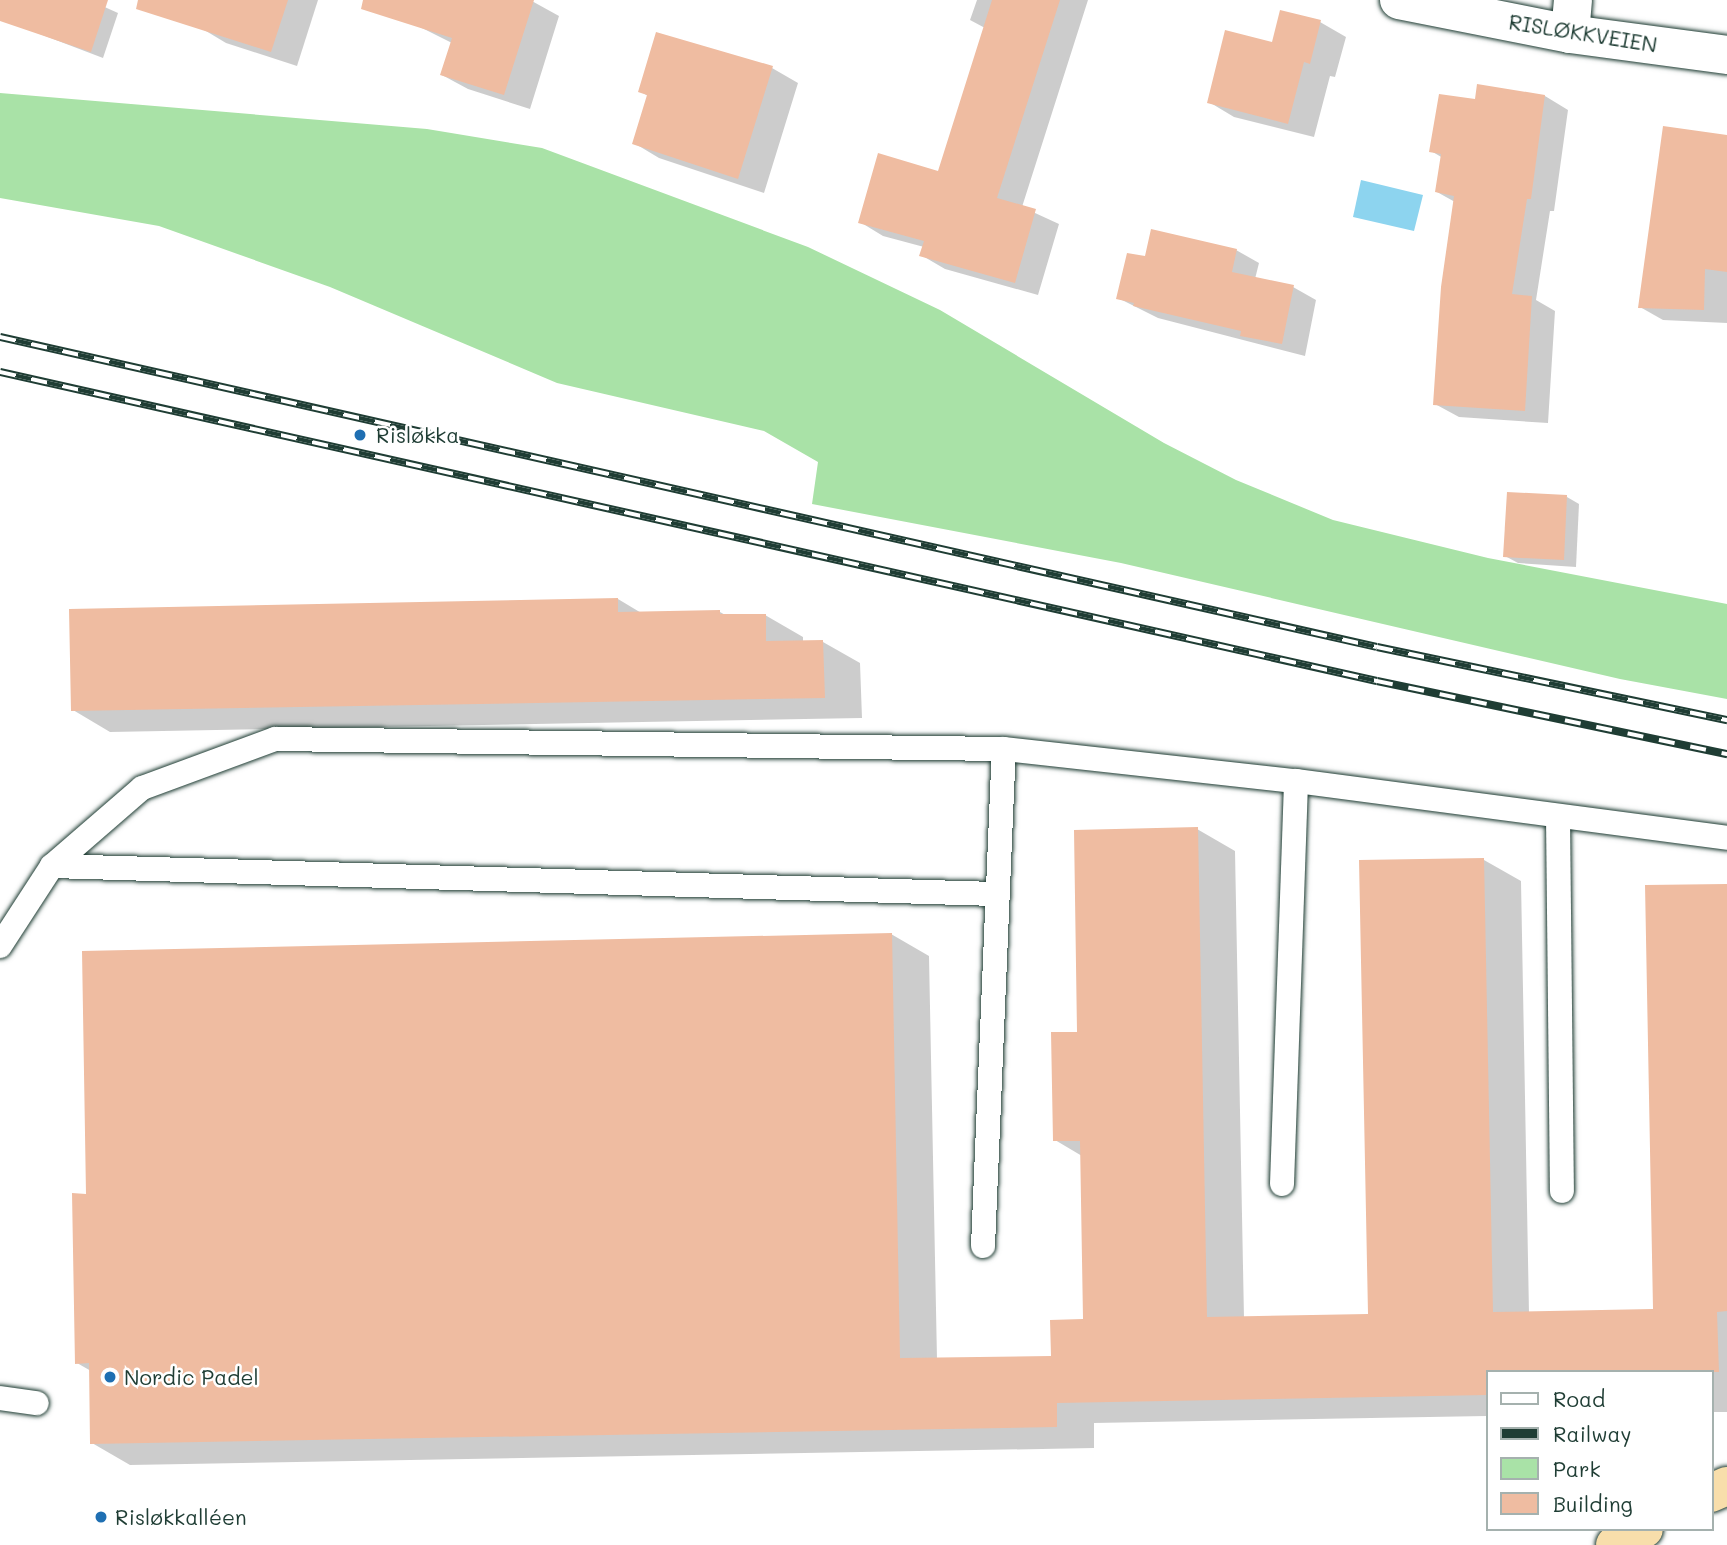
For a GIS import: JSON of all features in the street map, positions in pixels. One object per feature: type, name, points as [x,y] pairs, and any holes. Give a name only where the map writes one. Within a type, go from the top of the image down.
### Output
[{"type":"highway","points":[[1615,1545],[1640,1531]]},
{"type":"street","name":"RISLØKKVEIEN","points":[[1399,0],[1572,17],[1727,55]]},
{"type":"lane","points":[[0,946],[52,866],[142,788],[275,739],[1004,749],[1296,781],[1727,838]]},
{"type":"lane","points":[[983,1246],[1004,749]]},
{"type":"lane","points":[[1282,1184],[1296,781]]},
{"type":"lane","points":[[1558,816],[1562,1191]]},
{"type":"lane","points":[[52,866],[998,894]]},
{"type":"lane","points":[[0,1398],[37,1403]]},
{"type":"green space","points":[[0,93],[427,129],[542,148],[808,247],[940,310],[1164,443],[1236,480],[1333,520],[1488,558],[1727,604],[1727,699],[1620,679],[1121,563],[812,504],[818,462],[764,431],[557,383],[330,287],[159,226],[0,198]]},
{"type":"water","points":[[1361,180],[1423,195],[1414,231],[1353,217]]},
{"type":"building","points":[[0,0],[108,0],[91,52],[0,21]]},
{"type":"building","points":[[138,0],[288,0],[271,52],[136,9]]},
{"type":"building","points":[[363,0],[534,0],[504,95],[440,75],[452,38],[361,9]]},
{"type":"building","points":[[992,0],[1060,0],[997,198],[1036,209],[1015,283],[919,256],[924,241],[858,223],[878,153],[938,171]]},
{"type":"building","points":[[1280,10],[1321,20],[1310,64],[1304,62],[1288,124],[1207,103],[1225,30],[1272,42]]},
{"type":"building","points":[[656,32],[773,66],[738,179],[632,144],[647,95],[638,92]]},
{"type":"building","points":[[1477,84],[1545,95],[1531,199],[1527,199],[1512,294],[1532,296],[1525,411],[1433,405],[1441,287],[1454,196],[1435,192],[1441,154],[1429,152],[1439,94],[1475,99]]},
{"type":"building","points":[[1663,126],[1727,135],[1727,272],[1705,269],[1704,310],[1638,308]]},
{"type":"building","points":[[1151,229],[1237,249],[1232,272],[1294,285],[1282,344],[1240,336],[1241,331],[1133,306],[1134,303],[1116,299],[1127,253],[1145,256]]},
{"type":"building","points":[[1507,492],[1567,495],[1564,560],[1503,557]]},
{"type":"building","points":[[618,598],[618,612],[720,610],[720,614],[766,614],[766,641],[823,640],[825,698],[71,711],[69,609]]},
{"type":"building","points":[[1198,827],[1207,1317],[1368,1314],[1359,860],[1484,858],[1493,1312],[1653,1309],[1645,885],[1727,884],[1727,1311],[1717,1312],[1719,1372],[1486,1370],[1486,1395],[1057,1403],[1057,1427],[90,1444],[89,1363],[75,1364],[72,1193],[86,1194],[82,951],[892,933],[900,1358],[1051,1356],[1050,1320],[1083,1319],[1080,1141],[1053,1141],[1051,1032],[1077,1032],[1074,830]]},
{"type":"railway","points":[[0,337],[1377,647],[1727,720]]},
{"type":"railway","points":[[0,372],[1377,681],[1727,754]]},
{"type":"place","name":"Risløkka","points":[[360,435]]},
{"type":"place","name":"Nordic Padel","points":[[110,1377]]},
{"type":"place","name":"Risløkkalléen","points":[[101,1517]]}]
